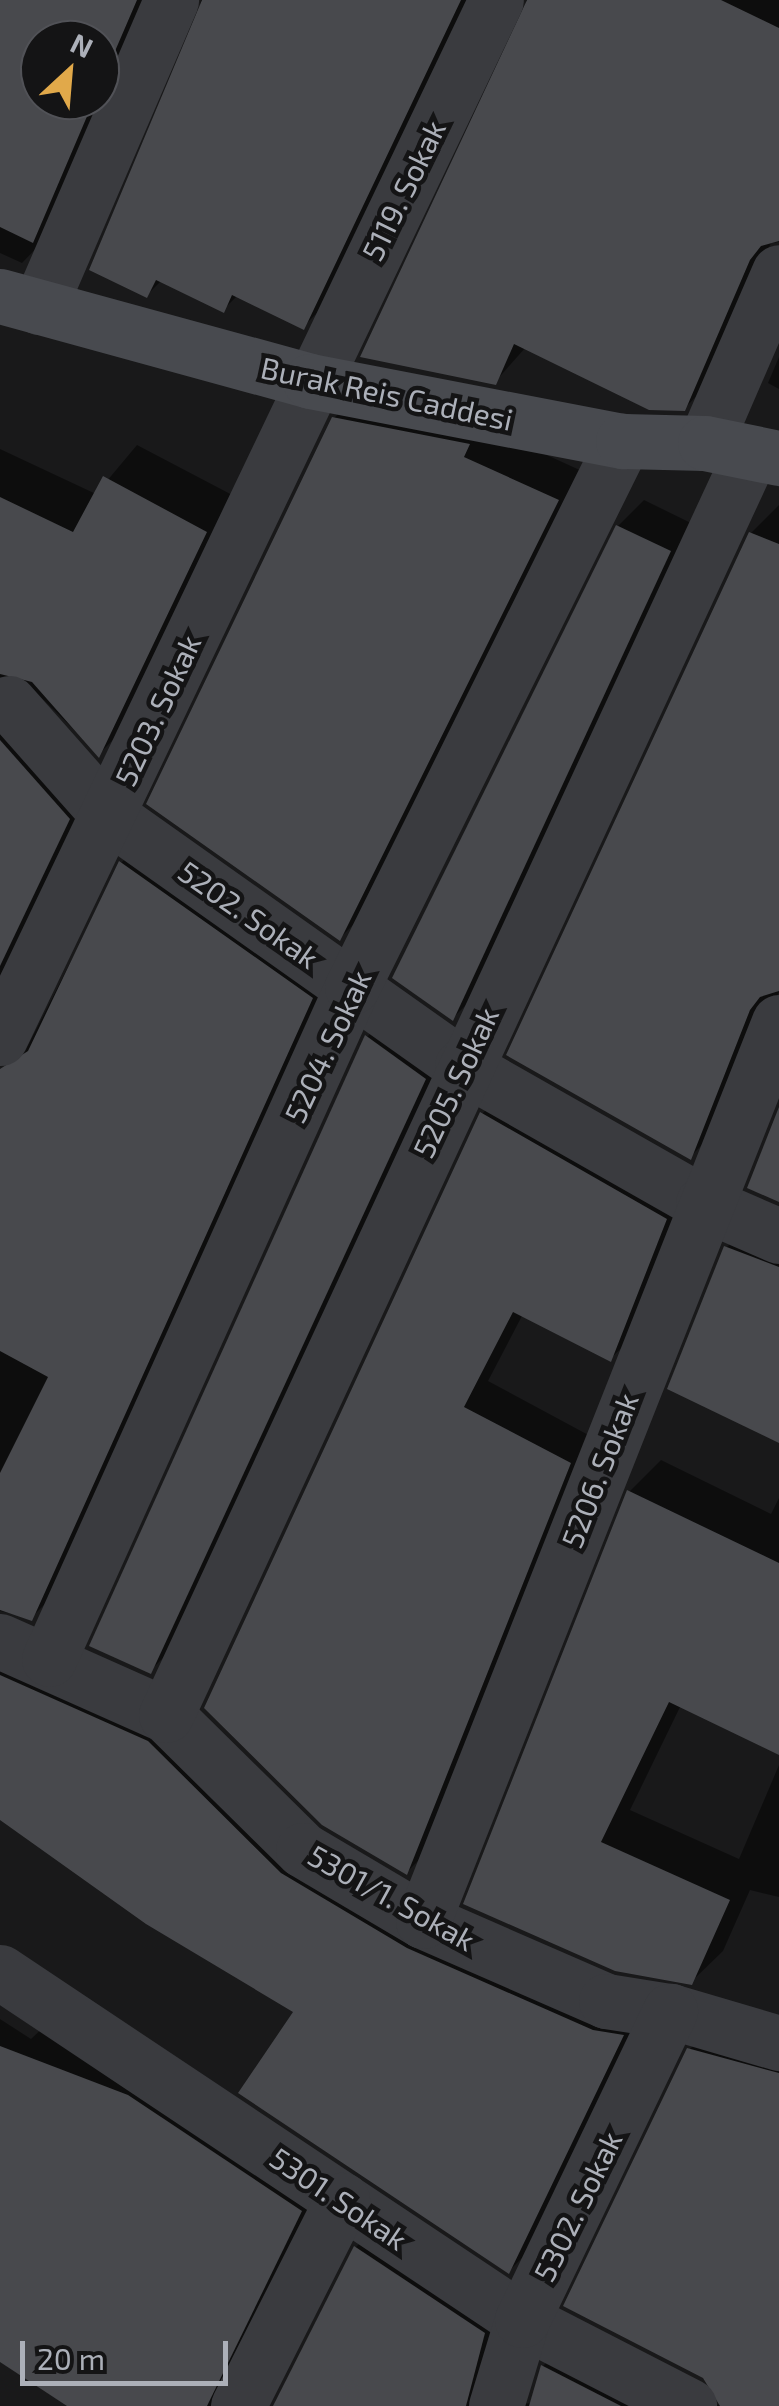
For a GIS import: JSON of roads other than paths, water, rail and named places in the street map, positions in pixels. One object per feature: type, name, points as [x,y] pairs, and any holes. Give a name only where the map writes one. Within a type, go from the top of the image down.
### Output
[{"type":"main road","name":"Burak Reis Caddesi","points":[[20,301],[310,380],[623,441],[745,451]]},
{"type":"street","points":[[20,301],[171,0]]},
{"type":"street","name":"5119. Sokak","points":[[310,380],[496,0]]},
{"type":"street","name":"5205. Sokak","points":[[166,1714],[745,451],[779,272]]},
{"type":"street","name":"5203. Sokak","points":[[0,1038],[108,816],[310,380]]},
{"type":"street","name":"5204. Sokak","points":[[24,1650],[623,441]]},
{"type":"street","name":"5202. Sokak","points":[[9,703],[108,816],[462,1066],[703,1203],[779,1236]]},
{"type":"street","name":"5206. Sokak","points":[[423,1921],[703,1203],[779,1022]]},
{"type":"street","name":"5301/1. Sokak","points":[[24,1650],[166,1714],[302,1850],[423,1921],[606,2001],[670,2010],[779,2043]]},
{"type":"street","name":"5301. Sokak","points":[[0,1972],[522,2320],[689,2406]]},
{"type":"street","name":"5302. Sokak","points":[[496,2406],[522,2320],[670,2010]]},
{"type":"street","points":[[238,2406],[342,2200]]}]
